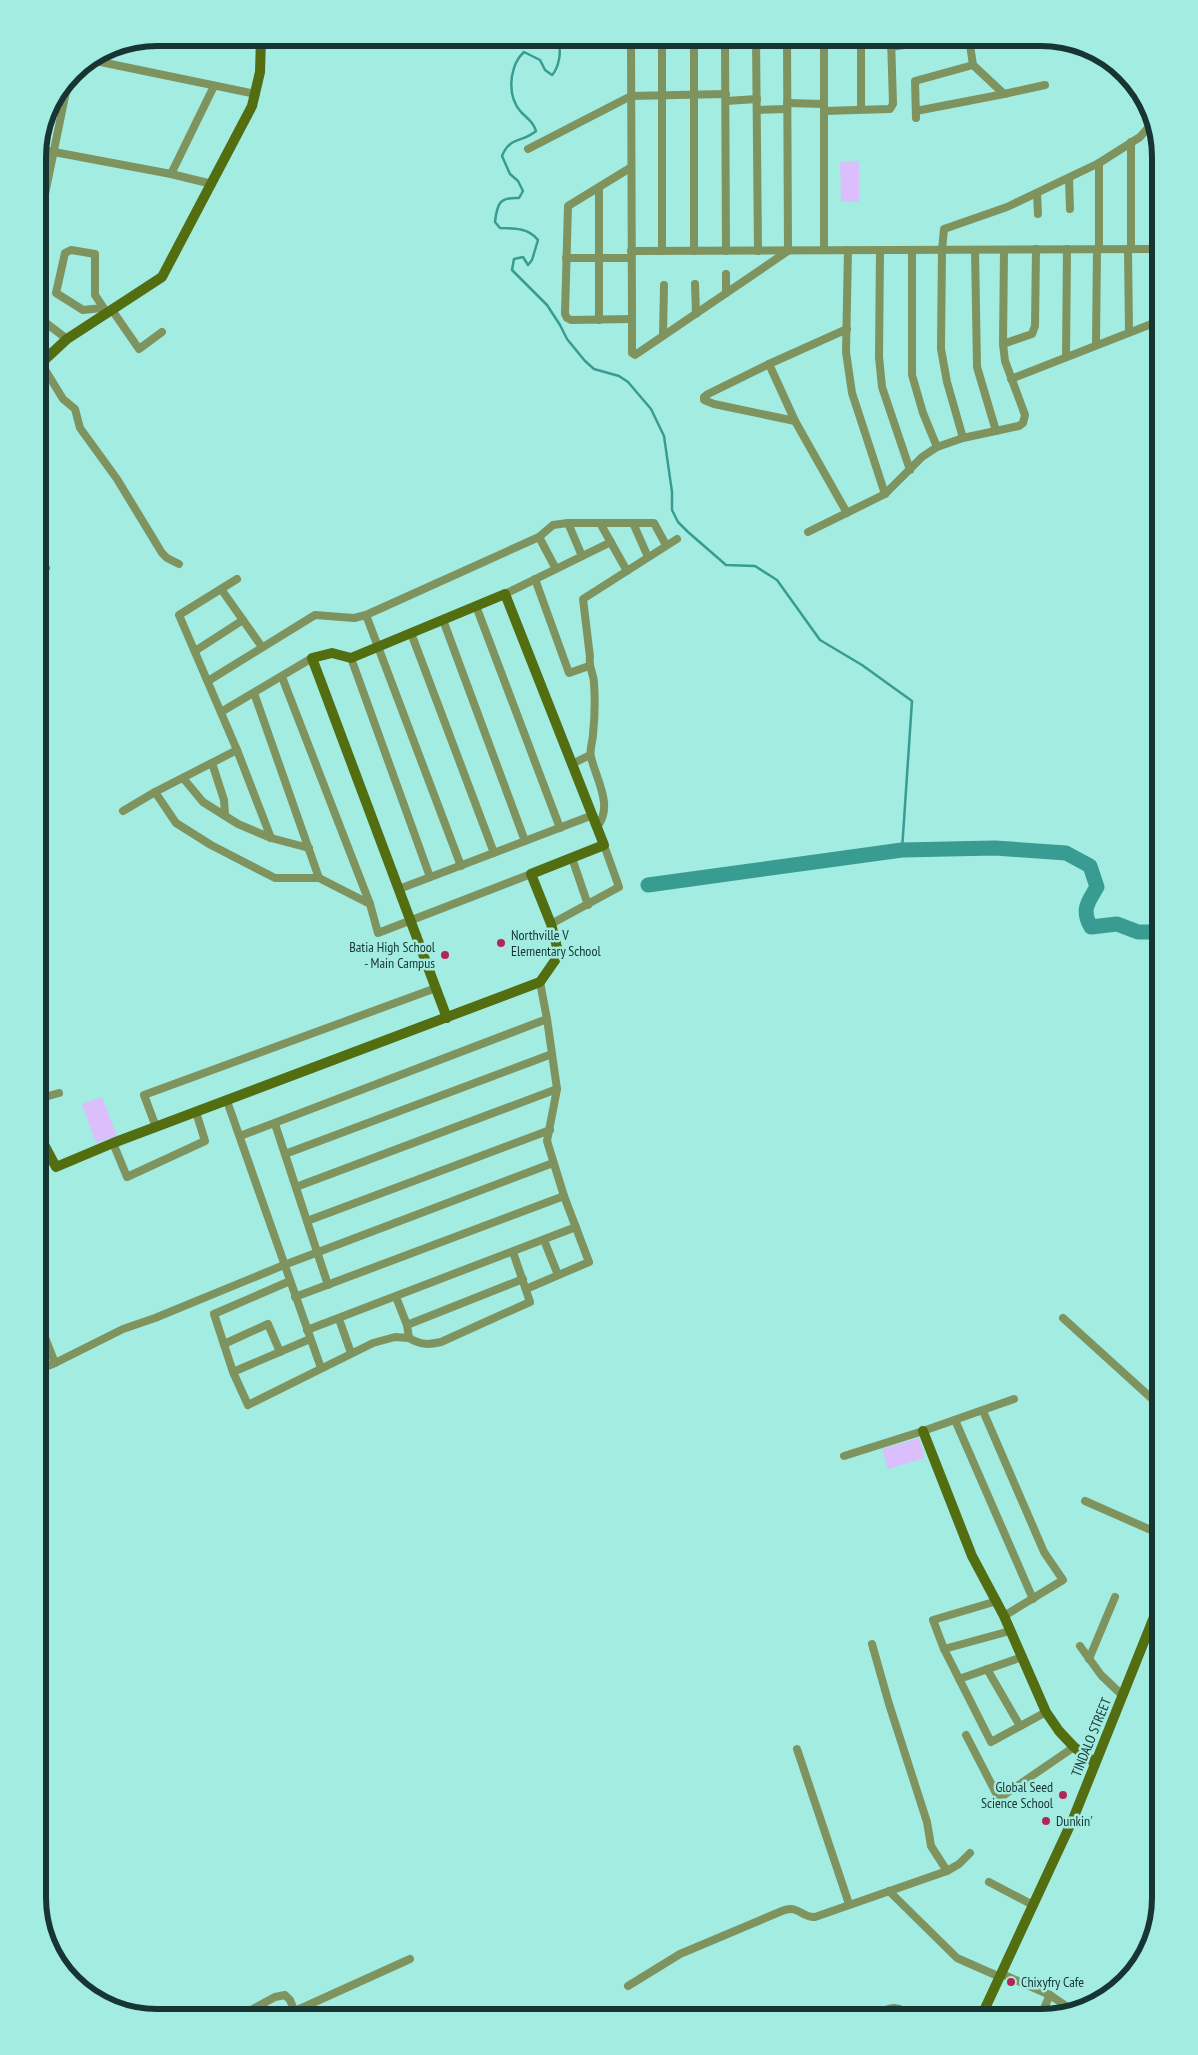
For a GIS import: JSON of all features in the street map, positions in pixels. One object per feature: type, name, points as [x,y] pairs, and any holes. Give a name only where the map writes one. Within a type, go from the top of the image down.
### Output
[{"type":"street","points":[[46,358],[67,339],[107,310],[162,277],[252,106],[260,72],[261,46]]},
{"type":"street","points":[[630,46],[633,355],[637,355],[663,335],[788,251]]},
{"type":"street","points":[[662,46],[662,251]]},
{"type":"street","points":[[694,46],[694,251]]},
{"type":"street","points":[[725,46],[726,251]]},
{"type":"street","points":[[756,46],[758,251]]},
{"type":"street","points":[[787,46],[788,251]]},
{"type":"street","points":[[824,46],[824,250]]},
{"type":"street","points":[[860,46],[861,109]]},
{"type":"street","points":[[757,110],[787,106],[890,109],[892,104],[892,47],[896,46]]},
{"type":"street","points":[[970,46],[973,65],[1004,94]]},
{"type":"street","points":[[100,62],[256,94]]},
{"type":"street","points":[[973,65],[919,78],[915,81],[916,115],[1045,85]]},
{"type":"street","points":[[171,174],[214,86]]},
{"type":"street","points":[[46,190],[66,94]]},
{"type":"street","points":[[528,149],[631,96],[757,99]]},
{"type":"street","points":[[963,438],[947,382],[941,349],[944,229],[1007,211],[1037,193],[1099,163],[1140,137],[1148,127]]},
{"type":"street","points":[[1130,332],[1131,142]]},
{"type":"street","points":[[46,150],[171,174],[212,184]]},
{"type":"street","points":[[1096,345],[1099,163]]},
{"type":"street","points":[[630,168],[568,206],[566,258],[567,318],[571,320],[632,319]]},
{"type":"street","points":[[1069,178],[1070,209]]},
{"type":"street","points":[[598,188],[599,320]]},
{"type":"street","points":[[1037,193],[1038,214]]},
{"type":"street","points":[[1003,344],[1032,334],[1035,326],[1036,249]]},
{"type":"street","points":[[1066,249],[1066,357]]},
{"type":"street","points":[[566,258],[599,258],[662,251],[1152,249]]},
{"type":"street","points":[[107,310],[83,310],[56,293],[65,253],[71,250],[95,254],[95,295],[139,349],[162,332]]},
{"type":"street","points":[[848,250],[846,352],[852,393],[885,494]]},
{"type":"street","points":[[880,250],[879,357],[882,387],[910,470]]},
{"type":"street","points":[[912,250],[912,375],[923,413],[936,447]]},
{"type":"street","points":[[975,250],[977,367],[996,431]]},
{"type":"street","points":[[808,532],[885,494],[922,457],[936,447],[963,438],[1019,426],[1024,423],[1025,419],[1005,361],[1003,344],[1004,250]]},
{"type":"street","points":[[726,274],[726,293]]},
{"type":"street","points":[[695,284],[696,314]]},
{"type":"street","points":[[663,335],[664,285]]},
{"type":"street","points":[[46,323],[67,339]]},
{"type":"street","points":[[1011,379],[1152,324]]},
{"type":"street","points":[[795,420],[714,404],[704,400],[704,397],[769,364],[847,329]]},
{"type":"street","points":[[769,364],[795,420],[847,513]]},
{"type":"street","points":[[46,375],[63,399],[74,409],[80,428],[117,479],[162,553],[178,564]]},
{"type":"street","points":[[568,522],[582,556]]},
{"type":"street","points":[[208,681],[315,615],[354,618],[366,615],[539,537],[553,525],[568,522],[654,522],[666,545]]},
{"type":"street","points":[[600,522],[627,571]]},
{"type":"street","points":[[633,522],[648,557]]},
{"type":"street","points":[[539,537],[556,569]]},
{"type":"street","points":[[597,827],[604,818],[605,808],[599,778],[590,755],[593,733],[594,681],[589,666],[590,657],[583,599],[677,539]]},
{"type":"street","points":[[221,712],[312,658],[332,653],[351,658],[505,594],[611,542]]},
{"type":"street","points":[[238,579],[179,615],[238,750],[271,838]]},
{"type":"street","points":[[536,579],[569,673],[589,666]]},
{"type":"street","points":[[221,589],[262,647]]},
{"type":"street","points":[[505,594],[593,815],[619,887],[551,924]]},
{"type":"street","points":[[476,606],[560,828]]},
{"type":"street","points":[[366,615],[460,866]]},
{"type":"street","points":[[195,651],[243,620]]},
{"type":"street","points":[[443,620],[525,841]]},
{"type":"street","points":[[411,633],[494,853]]},
{"type":"street","points":[[312,658],[447,1018]]},
{"type":"street","points":[[351,658],[430,877]]},
{"type":"street","points":[[282,677],[370,904],[378,933],[604,845]]},
{"type":"street","points":[[254,693],[319,878]]},
{"type":"street","points":[[123,811],[155,792],[238,750]]},
{"type":"street","points":[[572,764],[590,755]]},
{"type":"street","points":[[212,763],[224,800],[225,815]]},
{"type":"street","points":[[183,778],[203,802],[238,824],[271,838],[309,848]]},
{"type":"street","points":[[155,792],[176,823],[211,845],[275,878],[319,878],[370,904]]},
{"type":"street","points":[[399,889],[593,815]]},
{"type":"street","points":[[572,858],[588,905]]},
{"type":"street","points":[[46,1148],[56,1167],[113,1143],[540,982],[556,958],[558,951],[551,924],[532,874]]},
{"type":"street","points":[[526,1289],[589,1262],[564,1196],[547,1141],[557,1089],[540,982]]},
{"type":"street","points":[[156,1127],[144,1094],[436,988]]},
{"type":"street","points":[[240,1136],[547,1019]]},
{"type":"street","points":[[284,1154],[552,1054]]},
{"type":"street","points":[[296,1188],[557,1089]]},
{"type":"street","points":[[46,1097],[59,1093]]},
{"type":"street","points":[[227,1100],[321,1368]]},
{"type":"street","points":[[113,1143],[127,1177],[205,1141],[196,1112]]},
{"type":"street","points":[[275,1124],[328,1285]]},
{"type":"street","points":[[307,1221],[550,1130]]},
{"type":"street","points":[[46,1367],[123,1329],[155,1318],[317,1252],[553,1163]]},
{"type":"street","points":[[295,1297],[564,1196]]},
{"type":"street","points":[[307,1330],[576,1228]]},
{"type":"street","points":[[544,1240],[558,1275]]},
{"type":"street","points":[[290,1281],[214,1314],[233,1372],[248,1405],[351,1353],[395,1337],[409,1338],[418,1344],[427,1345],[441,1342],[530,1302],[513,1252]]},
{"type":"street","points":[[407,1325],[522,1279]]},
{"type":"street","points":[[396,1297],[407,1325],[409,1338]]},
{"type":"street","points":[[339,1318],[351,1353]]},
{"type":"street","points":[[1063,1318],[1152,1399]]},
{"type":"street","points":[[224,1344],[268,1324],[280,1352]]},
{"type":"street","points":[[233,1372],[310,1339]]},
{"type":"street","points":[[46,1340],[55,1363]]},
{"type":"street","points":[[844,1456],[983,1411],[1014,1399]]},
{"type":"street","points":[[983,1411],[1044,1552],[1063,1580],[1004,1616]]},
{"type":"street","points":[[955,1420],[1033,1599]]},
{"type":"street","points":[[923,1431],[972,1556],[997,1601],[1046,1712],[1059,1731],[1074,1747],[1095,1763]]},
{"type":"street","points":[[1085,1502],[1152,1531]]},
{"type":"street","points":[[1089,1659],[1114,1597]]},
{"type":"street","points":[[997,1601],[933,1620],[944,1649],[990,1742],[1046,1712]]},
{"type":"street","name":"TINDALO STREET","points":[[985,2009],[1073,1819],[1152,1622]]},
{"type":"street","points":[[944,1649],[1010,1631]]},
{"type":"street","points":[[872,1644],[927,1822],[931,1846],[947,1871]]},
{"type":"street","points":[[1080,1646],[1101,1675],[1123,1696]]},
{"type":"street","points":[[959,1679],[1022,1658]]},
{"type":"street","points":[[988,1669],[1020,1726]]},
{"type":"street","points":[[966,1735],[997,1795],[1004,1795],[1074,1747]]},
{"type":"street","points":[[797,1749],[849,1904]]},
{"type":"street","points":[[628,1986],[680,1954],[782,1911],[793,1908],[807,1916],[815,1917],[947,1871],[960,1864],[970,1853]]},
{"type":"street","points":[[989,1882],[1033,1905]]},
{"type":"street","points":[[889,1891],[957,1958],[1050,1995],[1066,2006]]},
{"type":"street","points":[[306,2009],[410,1959]]},
{"type":"street","points":[[253,2009],[275,1997],[285,1995],[290,2000],[294,2009]]},
{"type":"street","points":[[1044,2009],[1050,1995]]},
{"type":"street","points":[[889,2009],[894,2007],[903,2009]]},
{"type":"shaded area","points":[[859,161],[859,202],[841,202],[840,162]]},
{"type":"shaded area","points":[[102,1097],[117,1136],[96,1143],[82,1104]]},
{"type":"shaded area","points":[[919,1438],[925,1458],[888,1469],[882,1449]]},
{"type":"waterway","points":[[559,46],[558,64],[552,75],[545,70],[540,60],[524,52],[517,60],[512,76],[511,86],[514,100],[536,131],[513,142],[502,156],[510,174],[518,181],[523,191],[519,198],[503,200],[500,203],[495,222],[500,228],[526,231],[538,240],[532,260],[528,265],[523,257],[514,259],[512,270],[547,305],[567,339],[585,361],[594,369],[619,376],[628,382],[651,409],[664,436],[672,492],[672,510],[678,522],[726,565],[755,566],[777,580],[820,640],[862,665],[912,701],[902,850]]},
{"type":"waterway","points":[[648,885],[902,850],[995,848],[1066,853],[1090,866],[1097,887],[1086,911],[1091,927],[1117,924],[1138,932],[1152,932]]},
{"type":"place","name":"Northville V Elementary School","points":[[501,943]]},
{"type":"place","name":"Batia High School - Main Campus","points":[[445,955]]},
{"type":"place","name":"Global Seed Science School","points":[[1063,1795]]},
{"type":"place","name":"Dunkin'","points":[[1046,1821]]},
{"type":"place","name":"Chixyfry Cafe","points":[[1011,1982]]}]
